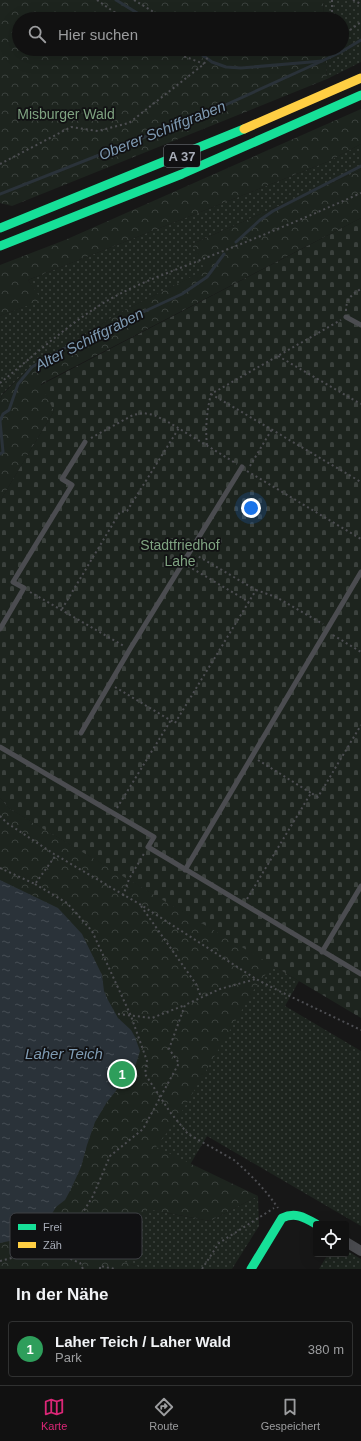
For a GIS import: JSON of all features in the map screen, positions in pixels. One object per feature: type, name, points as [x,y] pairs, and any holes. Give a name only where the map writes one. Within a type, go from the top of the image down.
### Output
[{"type":"main road","name":"A 37","points":[[0,228],[182,156],[361,78]]},
{"type":"main road","name":"A 37","points":[[0,246],[210,162],[361,95]]},
{"type":"main road","points":[[250,1269],[282,1218],[290,1214],[297,1214],[313,1222]]},
{"type":"street","points":[[349,1244],[361,1251]]},
{"type":"lane","points":[[346,316],[361,325]]},
{"type":"lane","points":[[0,628],[24,588],[14,582],[72,485],[62,479],[85,442]]},
{"type":"lane","points":[[80,733],[189,551],[244,469]]},
{"type":"lane","points":[[185,870],[361,572]]},
{"type":"lane","points":[[0,748],[154,837],[148,848],[361,974]]},
{"type":"lane","points":[[322,952],[361,886]]},
{"type":"path","points":[[97,0],[114,12]]},
{"type":"path","points":[[134,0],[154,12]]},
{"type":"path","points":[[332,0],[332,12]]},
{"type":"path","points":[[353,0],[361,4]]},
{"type":"path","points":[[349,31],[361,22]]},
{"type":"path","points":[[184,56],[204,64]]},
{"type":"path","points":[[0,164],[71,126],[98,131],[129,123],[204,64],[209,56]]},
{"type":"path","points":[[0,383],[69,327],[98,306],[124,292],[361,193]]},
{"type":"path","points":[[207,445],[206,435],[208,408],[211,394],[346,316],[346,305],[352,294],[361,289]]},
{"type":"path","points":[[278,356],[361,404]]},
{"type":"path","points":[[211,394],[272,428],[361,482]]},
{"type":"path","points":[[85,442],[132,415],[154,415],[179,428],[361,539]]},
{"type":"path","points":[[62,609],[120,512],[127,511],[179,428]]},
{"type":"path","points":[[244,469],[272,428]]},
{"type":"path","points":[[189,551],[256,590],[276,597],[328,629],[361,652]]},
{"type":"path","points":[[182,563],[249,602]]},
{"type":"path","points":[[24,588],[130,649]]},
{"type":"path","points":[[109,684],[175,722],[256,590]]},
{"type":"path","points":[[113,814],[171,720]]},
{"type":"path","points":[[251,756],[318,797],[361,724]]},
{"type":"path","points":[[243,905],[311,793]]},
{"type":"path","points":[[0,816],[7,823],[56,855],[123,896],[141,905],[256,979],[361,1030]]},
{"type":"path","points":[[123,896],[129,879],[148,848]]},
{"type":"path","points":[[35,884],[56,855]]},
{"type":"path","points":[[0,868],[35,884],[67,903],[92,931],[131,1016],[147,1061],[145,1074],[161,1096],[170,1112],[188,1134],[234,1160],[265,1188],[279,1209]]},
{"type":"path","points":[[141,905],[196,984],[201,997]]},
{"type":"path","points":[[118,1014],[152,1018],[184,1006],[220,989],[256,979]]},
{"type":"path","points":[[83,1213],[93,1196],[110,1156],[143,1129],[179,1062],[169,1050],[184,1006]]},
{"type":"path","points":[[202,1269],[219,1243],[277,1206]]},
{"type":"path","points":[[0,1261],[10,1258]]},
{"type":"path","points":[[71,1259],[80,1263],[83,1269]]},
{"type":"path","points":[[100,1269],[100,1266],[115,1269]]},
{"type":"green space","name":"Misburger Wald","points":[[0,0],[323,0],[324,12],[12,12],[12,56],[325,56],[327,79],[12,206],[0,203]]},
{"type":"green space","points":[[323,0],[361,0],[361,62],[327,79],[325,56],[349,56],[349,12],[324,12]]},
{"type":"green space","points":[[361,109],[361,144],[327,162],[28,280],[42,300],[0,316],[0,265],[65,240]]},
{"type":"green space","points":[[361,144],[361,170],[192,244],[206,270],[121,312],[27,370],[3,393],[0,400],[0,316],[41,300],[28,280],[327,162]]},
{"type":"green space","points":[[361,170],[361,218],[41,384],[54,411],[0,501],[0,400],[3,394],[27,370],[121,312],[205,270],[192,244]]},
{"type":"green space","name":"Stadtfriedhof Lahe","points":[[361,218],[361,1018],[10,809],[0,798],[0,501],[54,411],[41,385]]},
{"type":"green space","points":[[0,798],[10,809],[299,981],[285,1006],[361,1051],[361,1226],[207,1136],[162,1212],[210,1221],[258,1196],[259,1226],[232,1269],[144,1269],[130,1264],[127,1269],[0,1269]]},
{"type":"green space","points":[[0,798],[10,809],[273,965],[255,988],[178,1118],[156,1147],[258,1196],[210,1221],[147,1209],[142,1216],[142,1213],[52,1213],[56,1207],[65,1200],[72,1189],[81,1167],[95,1122],[107,1102],[135,1067],[135,1037],[131,1030],[118,1018],[108,1000],[104,991],[102,975],[82,934],[58,908],[0,880]]},
{"type":"green space","points":[[10,1241],[10,1259],[117,1259],[144,1269],[0,1269],[0,1243]]},
{"type":"green space","points":[[349,1252],[361,1259],[361,1269],[319,1269],[326,1257],[349,1257]]},
{"type":"water","name":"Laher Teich","points":[[0,880],[58,908],[82,934],[102,975],[104,991],[108,1000],[118,1018],[131,1030],[140,1051],[135,1067],[107,1102],[95,1122],[81,1167],[65,1200],[56,1207],[52,1213],[10,1213],[10,1241],[0,1243]]},
{"type":"waterway","points":[[116,0],[136,12]]},
{"type":"waterway","points":[[349,47],[361,40]]},
{"type":"waterway","points":[[204,56],[212,62],[226,67],[241,68],[322,61],[333,56]]},
{"type":"waterway","name":"Oberer Schiffgraben","points":[[0,194],[221,107],[322,61]]},
{"type":"waterway","name":"Alter Schiffgraben","points":[[236,242],[260,220],[273,211],[361,166]]},
{"type":"waterway","name":"Alter Schiffgraben","points":[[0,454],[3,452],[0,421],[3,414],[9,410],[18,384],[32,367],[63,349],[182,294],[207,277],[224,254]]},
{"type":"traffic: fast","points":[[0,246],[182,174],[361,95]]},
{"type":"traffic: fast","points":[[0,228],[244,129]]},
{"type":"traffic: fast","points":[[251,1269],[282,1218],[295,1215],[313,1222]]},
{"type":"traffic: slow","points":[[244,129],[361,78]]},
{"type":"place","name":"Laher Teich / Laher Wald","points":[[122,1074]]}]
